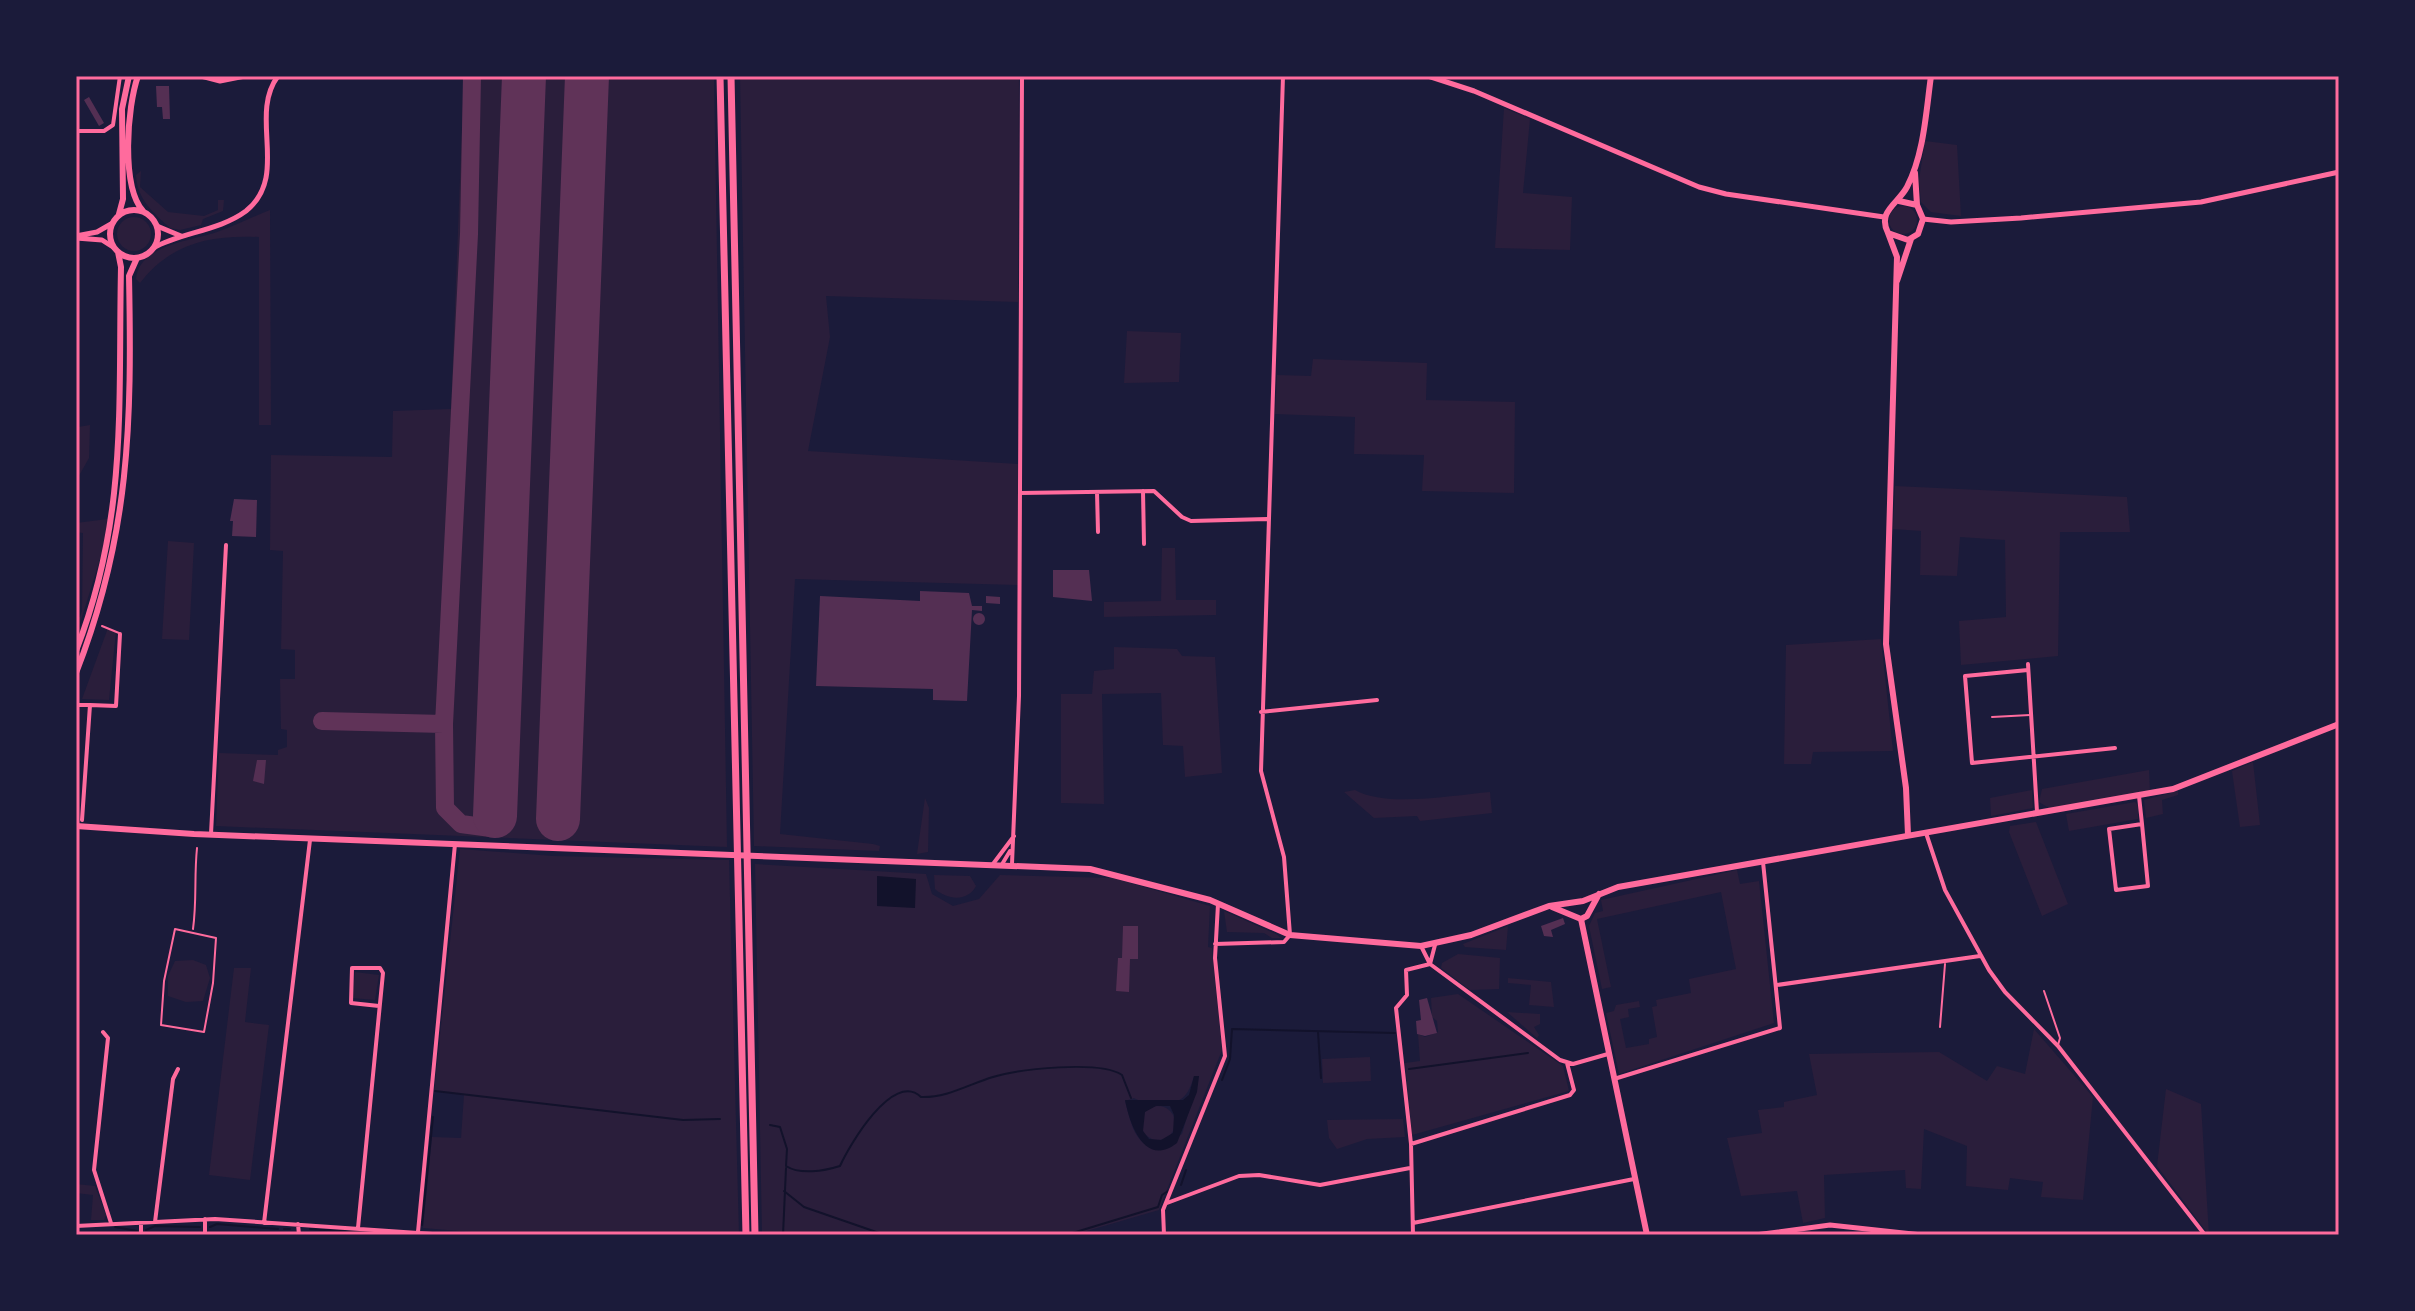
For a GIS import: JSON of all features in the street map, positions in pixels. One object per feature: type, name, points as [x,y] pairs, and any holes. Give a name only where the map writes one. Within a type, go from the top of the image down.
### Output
[{"type":"highway","points":[[720,76],[746,1235]]},
{"type":"highway","points":[[731,76],[755,1235]]},
{"type":"main road","points":[[76,651],[105,559],[116,496],[121,274],[111,224],[119,214],[123,199],[123,96],[129,76]]},
{"type":"main road","points":[[76,673],[104,594],[124,497],[129,276],[137,258],[153,248],[157,226],[132,193],[132,100],[138,76]]},
{"type":"main road","points":[[1896,285],[1912,238],[1923,219],[1917,205],[1915,166],[1931,76]]},
{"type":"main road","points":[[1908,835],[1907,796],[1886,644],[1896,250],[1884,217],[1888,208],[1899,201],[1915,166]]},
{"type":"main road","points":[[1899,201],[1917,205]]},
{"type":"main road","points":[[119,214],[135,209],[143,211]]},
{"type":"main road","points":[[1888,233],[1900,240],[1912,238]]},
{"type":"main road","points":[[116,250],[137,258]]},
{"type":"main road","points":[[79,826],[1110,872],[1218,904],[1290,935],[1421,946],[1435,945],[1549,906],[1573,904],[1618,887],[2173,789],[2339,724]]},
{"type":"main road","points":[[1599,894],[1581,919],[1647,1235]]},
{"type":"main road","points":[[1583,901],[1589,909]]},
{"type":"main road","points":[[1573,904],[1573,916]]},
{"type":"main road","points":[[1549,906],[1581,919]]},
{"type":"street","points":[[76,131],[104,131],[113,125],[120,76]]},
{"type":"street","points":[[201,76],[220,81],[245,76]]},
{"type":"street","points":[[153,248],[236,217],[260,195],[267,174],[267,104],[278,76]]},
{"type":"street","points":[[1013,866],[1020,493],[1022,76]]},
{"type":"street","points":[[1215,944],[1284,942],[1290,935],[1284,857],[1261,771],[1283,76]]},
{"type":"street","points":[[1428,76],[1488,97],[1699,187],[1726,194],[1884,217]]},
{"type":"street","points":[[1923,219],[1951,222],[2021,218],[2201,202],[2339,172]]},
{"type":"street","points":[[76,237],[97,232],[111,224]]},
{"type":"street","points":[[157,226],[182,236]]},
{"type":"street","points":[[76,237],[102,240],[116,250]]},
{"type":"street","points":[[1020,493],[1143,491],[1158,494],[1182,517],[1191,521],[1267,519]]},
{"type":"street","points":[[1143,491],[1144,544]]},
{"type":"street","points":[[1097,492],[1098,532]]},
{"type":"street","points":[[211,834],[226,545]]},
{"type":"street","points":[[76,705],[116,706],[120,634]]},
{"type":"street","points":[[2037,814],[2033,759],[2028,667],[1967,674],[1965,692],[1972,763],[2033,759],[2115,748]]},
{"type":"street","points":[[1261,712],[1367,704],[1377,700]]},
{"type":"street","points":[[79,826],[90,705]]},
{"type":"street","points":[[2139,796],[2142,824],[2148,886],[2116,890],[2109,829],[2142,824]]},
{"type":"street","points":[[1926,832],[1945,890],[1980,956],[2005,992],[2058,1046],[2205,1235]]},
{"type":"street","points":[[997,865],[1015,834]]},
{"type":"street","points":[[264,1223],[310,838]]},
{"type":"street","points":[[418,1232],[455,844]]},
{"type":"street","points":[[997,865],[1011,850]]},
{"type":"street","points":[[1614,1079],[1780,1028],[1763,862]]},
{"type":"street","points":[[1164,1235],[1167,1203],[1225,1056],[1215,944],[1218,904]]},
{"type":"street","points":[[1430,964],[1435,945]]},
{"type":"street","points":[[1411,1144],[1570,1095],[1574,1090],[1567,1063],[1430,964],[1421,946]]},
{"type":"street","points":[[1776,985],[1980,956]]},
{"type":"street","points":[[1413,1235],[1411,1144],[1396,1008],[1407,995],[1406,970],[1430,964]]},
{"type":"street","points":[[358,1228],[379,1006],[380,968],[352,968],[351,1003],[379,1006]]},
{"type":"street","points":[[103,1032],[108,1038],[94,1170],[111,1223]]},
{"type":"street","points":[[1567,1063],[1608,1054]]},
{"type":"street","points":[[155,1222],[173,1079],[178,1069]]},
{"type":"street","points":[[1167,1203],[1239,1176],[1259,1175],[1320,1185],[1410,1168]]},
{"type":"street","points":[[1413,1223],[1636,1179]]},
{"type":"street","points":[[205,1219],[205,1235]]},
{"type":"street","points":[[76,1226],[205,1219],[447,1235]]},
{"type":"street","points":[[141,1223],[141,1235]]},
{"type":"street","points":[[298,1224],[299,1235]]},
{"type":"street","points":[[1755,1235],[1830,1225],[1922,1235]]},
{"type":"lane","points":[[102,626],[120,634]]},
{"type":"lane","points":[[1992,717],[2031,715]]},
{"type":"lane","points":[[193,931],[199,890],[194,882],[197,848]]},
{"type":"lane","points":[[175,929],[193,931],[216,938],[213,983],[204,1032],[161,1025],[173,932],[175,929]]},
{"type":"lane","points":[[1940,1027],[1946,960]]},
{"type":"lane","points":[[2044,991],[2060,1038],[2058,1046]]},
{"type":"shaded area","points":[[464,76],[714,76],[727,847],[216,826],[219,753],[278,755],[278,750],[287,747],[287,730],[281,729],[280,679],[295,679],[295,650],[281,649],[283,551],[270,550],[271,455],[392,457],[393,411],[451,409]]},
{"type":"shaded area","points":[[740,76],[1019,76],[1018,302],[826,296],[830,337],[808,451],[1018,464],[1019,585],[795,579],[780,834],[873,844],[880,846],[879,851],[754,846]]},
{"type":"shaded area","points":[[1504,108],[1530,119],[1523,193],[1572,197],[1570,250],[1495,248]]},
{"type":"shaded area","points":[[1925,141],[1957,145],[1961,216],[1931,212],[1921,202],[1919,180]]},
{"type":"shaded area","points":[[141,171],[140,187],[168,212],[204,216],[218,210],[218,200],[224,200],[223,211],[203,219],[201,225],[180,230],[170,228],[152,211],[139,192],[136,175]]},
{"type":"shaded area","points":[[1903,206],[1913,210],[1917,220],[1913,230],[1903,234],[1893,230],[1889,220],[1893,210]]},
{"type":"shaded area","points":[[270,210],[271,425],[259,425],[259,237],[225,238],[194,244],[165,258],[140,283],[136,279],[139,268],[156,252],[224,230]]},
{"type":"shaded area","points":[[134,217],[146,222],[151,234],[146,246],[134,251],[122,246],[117,234],[122,222]]},
{"type":"shaded area","points":[[1127,331],[1181,333],[1179,382],[1124,383]]},
{"type":"shaded area","points":[[1313,359],[1427,363],[1426,400],[1515,402],[1514,493],[1422,491],[1424,455],[1354,454],[1355,417],[1275,414],[1277,375],[1311,376]]},
{"type":"shaded area","points":[[90,425],[89,458],[76,481],[78,427]]},
{"type":"shaded area","points":[[1895,486],[2127,497],[2130,532],[2060,532],[2058,656],[1961,665],[1959,621],[2006,617],[2005,540],[1960,537],[1957,576],[1920,575],[1921,531],[1893,529]]},
{"type":"shaded area","points":[[108,519],[102,553],[76,636],[76,617],[80,617],[82,611],[83,533],[76,532],[76,523]]},
{"type":"shaded area","points":[[168,541],[194,543],[189,640],[162,639]]},
{"type":"shaded area","points":[[1162,548],[1175,548],[1176,600],[1216,600],[1216,615],[1104,617],[1104,602],[1161,601]]},
{"type":"shaded area","points":[[108,628],[116,631],[109,700],[82,699]]},
{"type":"shaded area","points":[[1881,639],[1893,751],[1813,752],[1811,764],[1784,764],[1786,645]]},
{"type":"shaded area","points":[[1114,647],[1177,649],[1182,656],[1215,657],[1222,773],[1185,777],[1183,746],[1163,745],[1161,693],[1102,694],[1104,804],[1061,803],[1061,694],[1092,694],[1094,671],[1114,669]]},
{"type":"shaded area","points":[[2253,762],[2260,825],[2240,827],[2232,771]]},
{"type":"shaded area","points":[[2149,770],[2150,792],[2049,808],[2039,802],[2042,789]]},
{"type":"shaded area","points":[[1355,790],[1368,795],[1402,799],[1490,792],[1492,813],[1420,821],[1417,816],[1374,818],[1344,792]]},
{"type":"shaded area","points":[[2032,790],[2033,808],[1991,816],[1990,798]]},
{"type":"shaded area","points":[[2178,791],[2178,795],[2162,800],[2163,814],[2146,818],[2144,800]]},
{"type":"shaded area","points":[[925,798],[929,808],[928,852],[917,854]]},
{"type":"shaded area","points":[[2135,802],[2138,805],[2138,819],[2069,831],[2066,814]]},
{"type":"shaded area","points":[[2036,822],[2068,904],[2042,916],[2009,832],[2010,826]]},
{"type":"shaded area","points":[[460,849],[553,856],[729,860],[739,1235],[507,1235],[423,1228],[432,1137],[461,1138],[464,1095],[434,1091]]},
{"type":"shaded area","points":[[755,864],[926,874],[932,894],[953,906],[979,899],[1000,875],[1113,878],[1210,906],[1208,947],[1212,948],[1222,1050],[1159,1210],[1073,1235],[762,1235]],"holes":[[[1194,1076],[1199,1076],[1182,1134],[1156,1150],[1142,1142],[1131,1124],[1125,1101],[1134,1098],[1160,1103],[1175,1102],[1186,1094]]]},
{"type":"shaded area","points":[[1737,870],[1740,884],[1759,881],[1774,1023],[1619,1074],[1606,1013],[1614,1011],[1616,1005],[1639,1001],[1640,1007],[1628,1009],[1629,1017],[1620,1019],[1626,1048],[1649,1044],[1649,1039],[1657,1037],[1652,1007],[1657,1006],[1656,1000],[1691,993],[1689,979],[1736,969],[1721,892],[1597,919],[1611,987],[1602,989],[1589,926],[1595,913],[1603,911],[1601,900]]},
{"type":"shaded area","points":[[934,875],[970,876],[976,886],[968,895],[951,897],[935,889]]},
{"type":"shaded area","points":[[877,876],[916,879],[915,908],[877,906]]},
{"type":"shaded area","points":[[1224,911],[1281,938],[1272,938],[1264,933],[1227,932]]},
{"type":"shaded area","points":[[1508,926],[1506,950],[1465,947],[1463,944]]},
{"type":"shaded area","points":[[1458,954],[1500,958],[1499,989],[1470,990],[1441,968],[1442,963]]},
{"type":"shaded area","points":[[193,960],[206,965],[210,978],[203,1001],[186,1002],[168,996],[168,976],[175,961]]},
{"type":"shaded area","points":[[234,968],[251,968],[245,1022],[269,1025],[250,1180],[209,1175]]},
{"type":"shaded area","points":[[355,972],[379,975],[375,1000],[352,998]]},
{"type":"shaded area","points":[[1508,978],[1551,982],[1554,1007],[1529,1005],[1531,985],[1508,983]]},
{"type":"shaded area","points":[[1458,994],[1563,1066],[1569,1091],[1412,1135],[1405,1063],[1420,1061],[1418,1034],[1425,1037],[1438,1032],[1437,1021],[1432,1017],[1431,998]]},
{"type":"shaded area","points":[[1507,1012],[1540,1014],[1540,1024],[1534,1027],[1539,1035],[1537,1038]]},
{"type":"shaded area","points":[[2034,1029],[2093,1097],[2083,1200],[2041,1197],[2043,1182],[2010,1178],[2008,1190],[1966,1186],[1967,1146],[1924,1129],[1921,1189],[1906,1188],[1905,1170],[1824,1175],[1825,1218],[1803,1223],[1797,1191],[1741,1196],[1727,1138],[1762,1133],[1758,1110],[1784,1107],[1784,1102],[1817,1095],[1809,1054],[1939,1052],[1987,1081],[1997,1066],[2025,1074]]},
{"type":"shaded area","points":[[1370,1057],[1371,1081],[1323,1083],[1322,1059]]},
{"type":"shaded area","points":[[1194,1076],[1199,1076],[1197,1092],[1177,1143],[1166,1149],[1148,1147],[1135,1131],[1125,1100],[1183,1100],[1189,1095]],"holes":[[[1156,1106],[1170,1106],[1174,1115],[1173,1133],[1161,1140],[1149,1139],[1143,1131],[1145,1112]]]},
{"type":"shaded area","points":[[2166,1089],[2201,1104],[2209,1235],[2157,1166]]},
{"type":"shaded area","points":[[1158,1106],[1170,1111],[1175,1123],[1170,1135],[1158,1140],[1146,1135],[1141,1123],[1146,1111]]},
{"type":"shaded area","points":[[1403,1119],[1405,1137],[1367,1139],[1337,1149],[1329,1138],[1327,1120]]},
{"type":"shaded area","points":[[76,1184],[95,1186],[106,1215],[104,1220],[91,1220],[93,1195],[76,1193]]},
{"type":"building","points":[[156,86],[169,86],[170,119],[163,119],[162,107],[157,107]]},
{"type":"building","points":[[89,97],[104,123],[99,126],[84,100]]},
{"type":"building","points":[[234,499],[257,500],[256,537],[232,536],[233,521],[230,521]]},
{"type":"building","points":[[1053,570],[1089,570],[1092,601],[1053,597]]},
{"type":"building","points":[[920,591],[969,593],[972,606],[982,606],[982,611],[972,610],[967,701],[933,700],[933,689],[816,686],[820,596],[920,601]]},
{"type":"building","points":[[986,596],[1000,597],[1000,604],[986,603]]},
{"type":"building","points":[[979,613],[985,619],[979,625],[973,619]]},
{"type":"building","points":[[257,760],[266,760],[264,784],[253,781]]},
{"type":"building","points":[[1563,918],[1565,924],[1551,930],[1553,937],[1544,936],[1541,926]]},
{"type":"building","points":[[1123,926],[1138,926],[1138,959],[1130,959],[1129,992],[1116,991],[1118,958],[1122,958]]},
{"type":"building","points":[[1427,998],[1437,1033],[1425,1036],[1417,1034],[1416,1021],[1421,1020],[1419,1000]]},
{"type":"waterway","points":[[1222,1080],[1230,1059],[1232,1029],[1395,1033]]},
{"type":"waterway","points":[[1318,1032],[1321,1078]]},
{"type":"waterway","points":[[1409,1069],[1528,1053]]},
{"type":"waterway","points":[[770,1125],[780,1127],[787,1149],[786,1166],[812,1171],[840,1166],[873,1114],[885,1102],[910,1091],[921,1097],[931,1097],[1005,1074],[1078,1067],[1111,1070],[1122,1075],[1131,1098]]},
{"type":"waterway","points":[[435,1091],[683,1120],[720,1119]]},
{"type":"waterway","points":[[422,1225],[433,1117]]},
{"type":"waterway","points":[[783,1235],[786,1168]]},
{"type":"waterway","points":[[1181,1185],[1186,1170]]},
{"type":"waterway","points":[[784,1191],[804,1207],[885,1235]]},
{"type":"waterway","points":[[1066,1235],[1158,1207],[1162,1195],[1168,1191]]},
{"type":"waterway","points":[[210,1227],[217,1224],[278,1229]]},
{"type":"waterway","points":[[146,1230],[155,1226],[200,1227]]},
{"type":"waterway","points":[[115,1227],[137,1231]]},
{"type":"waterway","points":[[284,1229],[290,1229]]},
{"type":"waterway","points":[[310,1229],[369,1233]]},
{"type":"waterway","points":[[381,1233],[400,1235]]},
{"type":"taxiway","points":[[444,724],[469,234],[472,76]]},
{"type":"taxiway","points":[[322,721],[444,724],[445,808],[461,824],[491,828]]},
{"type":"runway","points":[[495,816],[524,76]]},
{"type":"runway","points":[[558,819],[587,76]]}]
